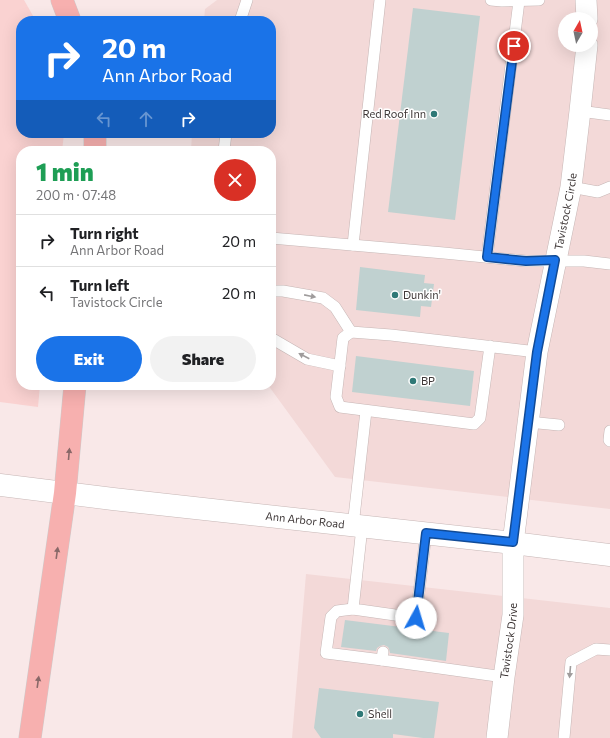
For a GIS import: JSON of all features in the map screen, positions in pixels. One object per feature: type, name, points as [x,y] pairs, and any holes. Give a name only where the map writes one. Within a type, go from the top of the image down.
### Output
[{"type":"highway","points":[[62,0],[68,16]]},
{"type":"highway","points":[[30,738],[65,493],[75,390]]},
{"type":"main road","name":"Ann Arbor Road","points":[[0,485],[357,526],[513,542],[610,555]]},
{"type":"street","points":[[586,0],[587,12]]},
{"type":"street","name":"Tavistock Circle","points":[[513,542],[537,352],[570,187],[586,52]]},
{"type":"street","name":"Tavistock Drive","points":[[497,738],[513,615],[513,542]]},
{"type":"lane","points":[[242,16],[247,0]]},
{"type":"lane","points":[[353,245],[380,0]]},
{"type":"lane","points":[[491,0],[539,0]]},
{"type":"lane","points":[[487,257],[519,1]]},
{"type":"lane","points":[[580,111],[610,115]]},
{"type":"lane","points":[[570,187],[598,192],[610,188]]},
{"type":"lane","points":[[276,238],[526,261],[584,261],[610,264]]},
{"type":"lane","points":[[276,291],[323,298],[335,307],[351,332]]},
{"type":"lane","points":[[490,346],[480,418],[474,424],[340,407],[336,397],[343,338],[351,332],[391,335],[490,346],[537,352]]},
{"type":"lane","points":[[276,341],[307,359],[340,366]]},
{"type":"lane","points":[[353,609],[357,526],[366,411]]},
{"type":"lane","points":[[528,422],[559,425]]},
{"type":"lane","points":[[610,431],[610,441]]},
{"type":"lane","points":[[426,533],[416,618],[386,619],[353,609],[337,611],[331,617],[326,653],[382,656],[504,676]]},
{"type":"lane","points":[[564,738],[571,662],[596,649],[610,650]]},
{"type":"shaded area","points":[[0,0],[24,0],[33,16],[16,16],[16,138],[63,138],[63,146],[16,146],[16,390],[40,390],[38,407],[0,402]]},
{"type":"shaded area","points":[[217,0],[610,0],[610,509],[335,477],[272,390],[276,390],[276,146],[191,146],[192,138],[276,138],[276,16],[204,16],[205,9]]},
{"type":"shaded area","points":[[306,574],[610,608],[610,738],[292,738]]},
{"type":"building","name":"Red Roof Inn","points":[[413,8],[480,16],[455,220],[388,212]]},
{"type":"building","name":"Dunkin'","points":[[360,267],[425,275],[424,283],[434,284],[431,307],[421,306],[420,317],[356,310]]},
{"type":"building","name":"BP","points":[[356,356],[474,371],[470,406],[352,392]]},
{"type":"building","points":[[345,620],[449,633],[446,661],[390,653],[388,647],[384,645],[377,648],[376,651],[341,647]]},
{"type":"building","points":[[319,688],[439,702],[434,738],[393,734],[393,738],[321,738],[314,728]]},
{"type":"place","name":"Red Roof Inn","points":[[434,114]]},
{"type":"place","name":"Dunkin'","points":[[395,295]]},
{"type":"place","name":"BP","points":[[413,381]]},
{"type":"place","name":"Shell","points":[[360,714]]},
{"type":"route","points":[[416,618],[426,533],[513,542],[537,352],[555,260],[526,261],[487,257],[514,46]]}]
